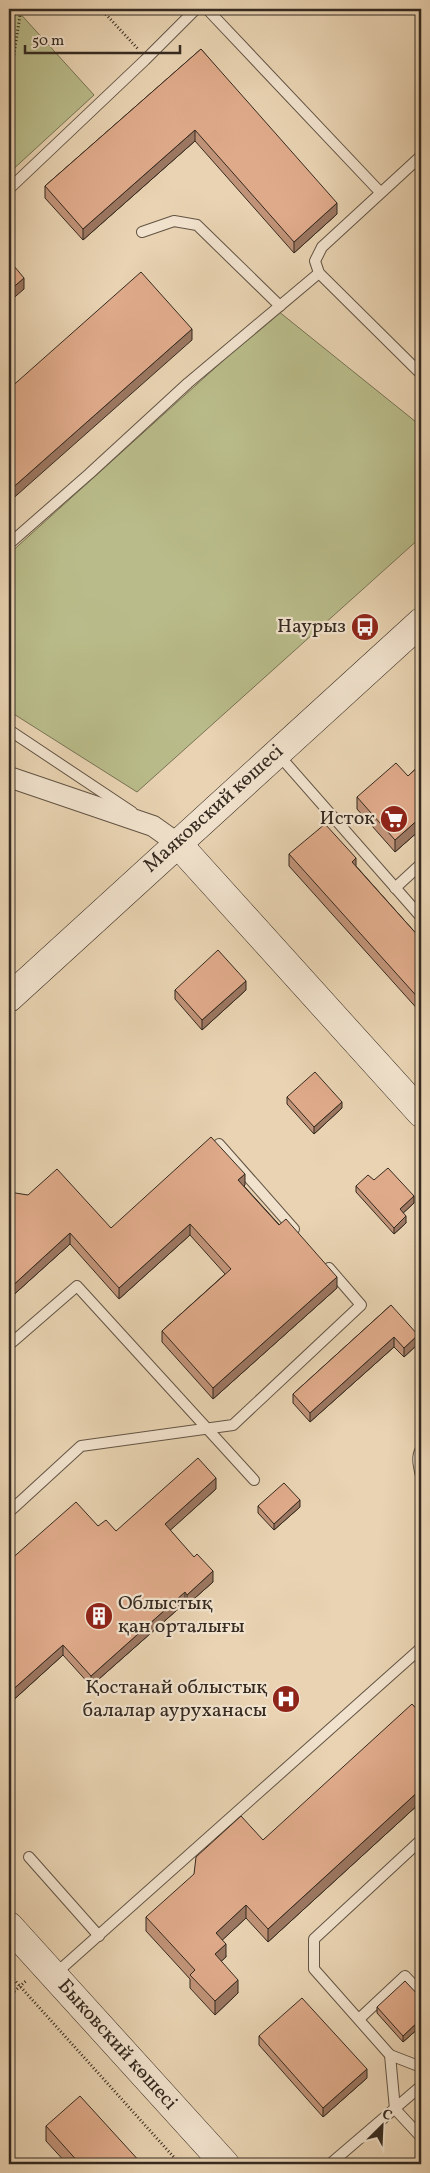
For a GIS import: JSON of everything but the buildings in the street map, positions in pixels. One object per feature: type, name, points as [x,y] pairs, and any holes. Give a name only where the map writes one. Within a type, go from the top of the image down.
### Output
[{"type":"main road","name":"Маяковский көшесі","points":[[9,998],[421,622]]},
{"type":"main road","points":[[177,843],[421,1113]]},
{"type":"main road","name":"Быковский көшесі","points":[[9,1926],[226,2164]]},
{"type":"street","points":[[9,777],[153,826],[177,843]]},
{"type":"lane","points":[[9,189],[196,9]]},
{"type":"lane","points":[[207,9],[380,192]]},
{"type":"lane","points":[[421,156],[322,247],[315,261],[319,273],[421,374]]},
{"type":"lane","points":[[142,232],[174,221],[197,226],[280,306]]},
{"type":"lane","points":[[9,544],[89,474],[188,382],[319,273]]},
{"type":"lane","points":[[9,730],[153,826]]},
{"type":"lane","points":[[276,753],[421,917]]},
{"type":"lane","points":[[395,888],[421,864]]},
{"type":"lane","points":[[218,1144],[303,1239]]},
{"type":"lane","points":[[9,1512],[81,1446],[233,1425],[361,1305],[322,1261]]},
{"type":"lane","points":[[9,1345],[77,1286],[254,1480]]},
{"type":"lane","points":[[421,1449],[418,1465],[421,1476]]},
{"type":"lane","points":[[54,1975],[421,1648]]},
{"type":"lane","points":[[421,1840],[314,1939],[314,1969],[390,2055],[421,2068]]},
{"type":"lane","points":[[28,1857],[99,1936]]},
{"type":"lane","points":[[358,2019],[405,1976],[421,1993]]},
{"type":"lane","points":[[390,2055],[395,2109],[421,2137]]},
{"type":"lane","points":[[330,2164],[421,2086]]},
{"type":"path","points":[[9,86],[22,9]]},
{"type":"path","points":[[101,9],[139,50],[145,60]]},
{"type":"path","points":[[9,1974],[180,2164]]},
{"type":"green space","points":[[9,9],[16,9],[94,95],[9,173]]},
{"type":"green space","points":[[278,311],[421,426],[421,537],[137,792],[9,711],[9,554]]},
{"type":"place","name":"Наурыз","points":[[365,627]]},
{"type":"place","name":"Исток","points":[[394,819]]},
{"type":"place","name":"Облыстық қан орталығы","points":[[99,1616]]},
{"type":"place","name":"Қостанай облыстық балалар ауруханасы","points":[[286,1699]]}]
